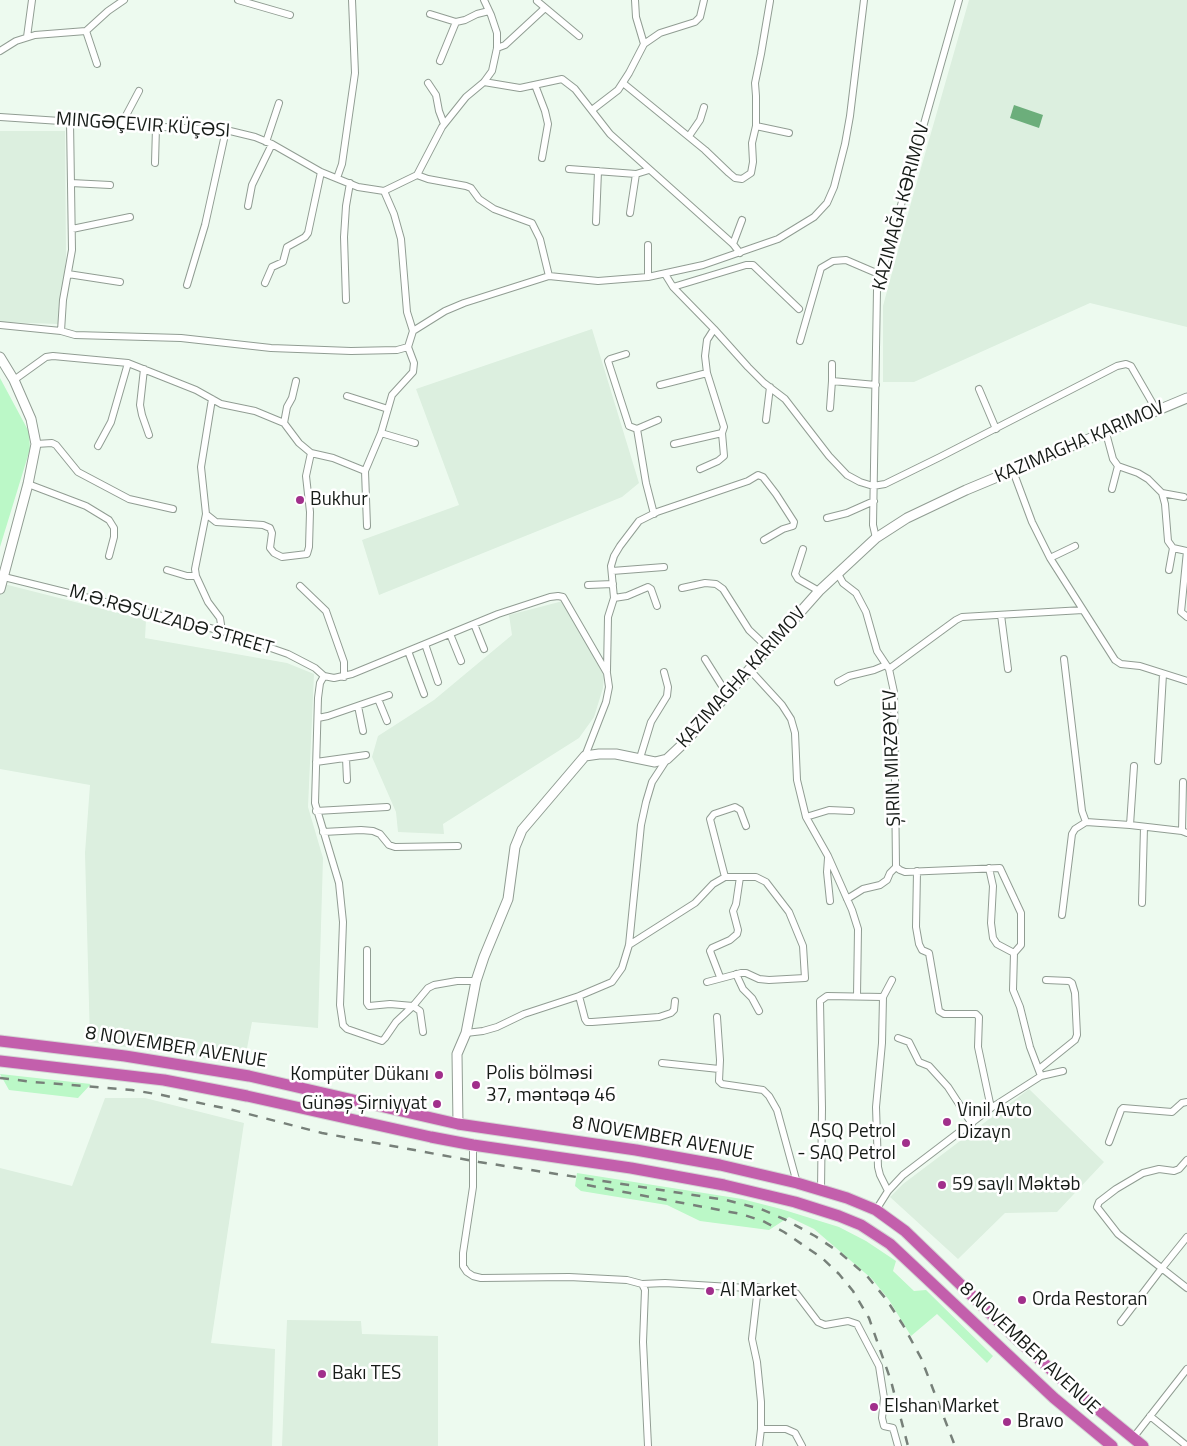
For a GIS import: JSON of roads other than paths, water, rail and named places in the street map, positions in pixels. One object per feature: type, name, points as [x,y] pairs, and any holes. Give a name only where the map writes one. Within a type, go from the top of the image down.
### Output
[{"type":"highway","name":"8 NOVEMBER AVENUE","points":[[0,1041],[125,1056],[249,1076],[458,1124],[636,1150],[720,1165],[796,1183],[848,1198],[876,1210],[905,1230],[1019,1341],[1130,1442],[1143,1446]]},
{"type":"highway","name":"8 NOVEMBER AVENUE","points":[[0,1061],[174,1082],[473,1145],[631,1168],[724,1185],[817,1209],[861,1225],[896,1249],[1054,1398],[1112,1446]]},
{"type":"street","points":[[27,37],[32,0]]},
{"type":"street","points":[[0,51],[16,41],[27,37],[86,30],[124,0]]},
{"type":"street","points":[[238,0],[290,15]]},
{"type":"street","points":[[337,178],[342,164],[355,73],[352,0]]},
{"type":"street","points":[[367,526],[365,471],[382,433],[392,395],[413,372],[414,363],[408,347],[413,331],[407,312],[401,239],[394,214],[384,191],[417,175],[444,124],[492,71],[497,48],[497,33],[490,11],[484,0]]},
{"type":"street","points":[[635,0],[636,17],[644,44]]},
{"type":"street","points":[[592,110],[618,90],[644,44],[660,33],[695,22],[700,17],[704,0]]},
{"type":"street","points":[[413,331],[444,311],[549,276],[598,281],[665,274],[703,265],[778,239],[814,218],[827,203],[834,187],[845,144],[864,0]]},
{"type":"street","points":[[876,538],[873,525],[873,486],[877,290],[959,0]]},
{"type":"street","points":[[537,1],[579,36]]},
{"type":"street","points":[[623,83],[689,136],[735,178],[742,179],[751,173],[753,162],[752,143],[756,126],[755,83],[770,1]]},
{"type":"street","points":[[497,48],[505,45],[545,8]]},
{"type":"street","points":[[430,14],[456,22],[490,11]]},
{"type":"street","points":[[440,60],[456,22]]},
{"type":"street","points":[[86,30],[97,64]]},
{"type":"street","points":[[484,82],[520,88],[562,79],[575,89],[610,134],[733,244],[740,253]]},
{"type":"street","points":[[428,83],[436,95],[444,124]]},
{"type":"street","points":[[535,85],[548,124],[542,158]]},
{"type":"street","points":[[121,125],[139,91]]},
{"type":"street","points":[[248,206],[252,185],[269,143],[279,103]]},
{"type":"street","points":[[689,136],[700,120],[704,107]]},
{"type":"street","name":"MINGƏÇEVIR KÜÇƏSI","points":[[0,117],[226,130],[244,133],[269,143],[321,172],[358,187],[384,191]]},
{"type":"street","points":[[61,331],[63,300],[71,260],[70,121]]},
{"type":"street","points":[[756,126],[790,133]]},
{"type":"street","points":[[155,163],[156,127]]},
{"type":"street","points":[[187,285],[205,225],[226,130]]},
{"type":"street","points":[[568,169],[636,174],[649,170]]},
{"type":"street","points":[[596,222],[598,171]]},
{"type":"street","points":[[265,284],[272,267],[283,262],[287,247],[305,237],[308,233],[321,172]]},
{"type":"street","points":[[630,213],[636,174]]},
{"type":"street","points":[[417,175],[466,186],[479,199],[494,209],[532,223],[540,239],[549,276]]},
{"type":"street","points":[[71,183],[110,184]]},
{"type":"street","points":[[346,300],[344,237],[350,183]]},
{"type":"street","points":[[72,229],[130,217]]},
{"type":"street","points":[[733,244],[742,220]]},
{"type":"street","points":[[648,245],[648,277]]},
{"type":"street","points":[[800,341],[821,268],[833,261],[846,260],[881,275]]},
{"type":"street","points":[[673,287],[746,265],[753,265],[799,309]]},
{"type":"street","points":[[68,274],[120,282]]},
{"type":"street","points":[[665,274],[673,287],[714,328],[748,367],[785,399],[829,456],[847,475],[873,486],[885,484],[1117,366],[1126,364],[1131,366],[1157,411]]},
{"type":"street","points":[[0,325],[75,334],[181,338],[271,348],[351,351],[398,350],[408,347]]},
{"type":"street","points":[[700,469],[718,461],[724,456],[722,432],[724,428],[707,373],[705,348],[714,328]]},
{"type":"street","points":[[626,354],[608,361],[629,426],[637,429],[658,420]]},
{"type":"street","points":[[14,380],[46,357],[53,356],[128,363],[196,390],[221,404],[255,411],[284,423],[299,443],[311,453],[333,458],[365,471]]},
{"type":"street","points":[[0,357],[14,380],[32,420],[36,444],[28,484],[0,589]]},
{"type":"street","points":[[98,446],[111,422],[128,363]]},
{"type":"street","points":[[830,408],[832,364]]},
{"type":"street","points":[[144,369],[140,405],[149,435]]},
{"type":"street","points":[[660,385],[707,373]]},
{"type":"street","points":[[284,423],[287,406],[292,398],[296,381]]},
{"type":"street","points":[[832,382],[876,385]]},
{"type":"street","points":[[766,420],[770,387]]},
{"type":"street","points":[[979,389],[996,429]]},
{"type":"street","points":[[347,396],[388,409]]},
{"type":"street","name":"KAZIMAGHA KARIMOV","points":[[586,756],[616,754],[655,762],[667,759],[685,742],[819,591],[876,538],[907,518],[966,490],[1187,398]]},
{"type":"street","points":[[212,399],[201,468],[206,514],[195,568],[196,576],[208,602],[220,618],[222,631]]},
{"type":"street","points":[[637,429],[646,483],[654,514]]},
{"type":"street","points":[[674,444],[722,432]]},
{"type":"street","points":[[382,433],[415,443]]},
{"type":"street","points":[[1106,433],[1113,459],[1118,466],[1138,473],[1148,479],[1162,494],[1165,504],[1168,541],[1173,548],[1187,551],[1181,612],[1187,617]]},
{"type":"street","points":[[36,444],[52,443],[56,445],[78,472],[129,499],[173,509]]},
{"type":"street","points":[[206,514],[216,522],[263,525],[270,528],[272,533],[270,548],[274,553],[282,557],[307,554],[310,512],[306,476],[311,453]]},
{"type":"street","points":[[1112,489],[1118,466]]},
{"type":"street","points":[[1013,471],[1032,522],[1050,558],[1115,660],[1121,664],[1140,666],[1187,681]]},
{"type":"street","points":[[458,1124],[457,1054],[466,1033],[476,981],[508,899],[518,836],[586,756],[606,702],[609,687],[607,673],[608,617],[614,598],[612,571],[614,556],[639,521],[748,481],[758,475],[763,477],[768,483],[794,522],[793,526],[783,529],[764,540]]},
{"type":"street","points":[[28,484],[86,506],[109,520],[114,528],[109,556]]},
{"type":"street","points":[[1162,494],[1184,497]]},
{"type":"street","points":[[827,518],[847,513],[874,501]]},
{"type":"street","points":[[1050,558],[1075,546]]},
{"type":"street","points":[[1169,570],[1173,548]]},
{"type":"street","points":[[803,550],[795,574],[798,579],[819,591]]},
{"type":"street","points":[[612,571],[664,567]]},
{"type":"street","points":[[167,570],[186,576],[196,576]]},
{"type":"street","name":"ŞIRIN MIRZƏYEV","points":[[838,574],[843,584],[856,593],[866,612],[877,651],[887,667],[894,692],[896,866]]},
{"type":"street","name":"M.Ə.RƏSULZADƏ STREET","points":[[4,577],[222,631],[288,654],[315,668],[324,676]]},
{"type":"street","points":[[682,588],[705,583],[716,584],[723,590],[750,630],[768,648]]},
{"type":"street","points":[[588,584],[613,584]]},
{"type":"street","points":[[300,586],[326,611],[344,662],[344,677]]},
{"type":"street","points":[[614,598],[627,596],[648,587],[651,589],[657,606]]},
{"type":"street","points":[[476,981],[457,981],[434,985],[428,988],[396,1022],[382,1041],[346,1029],[343,1025],[340,1005],[343,922],[341,902],[337,872],[314,803],[320,683],[324,676],[344,677],[498,614],[558,596],[563,597],[607,673]]},
{"type":"street","points":[[838,682],[849,676],[887,667],[962,617],[1083,610]]},
{"type":"street","points":[[1001,615],[1008,669]]},
{"type":"street","points":[[474,624],[484,649]]},
{"type":"street","points":[[450,634],[461,661]]},
{"type":"street","points":[[425,644],[438,682]]},
{"type":"street","points":[[408,651],[424,694]]},
{"type":"street","points":[[705,659],[727,694]]},
{"type":"street","points":[[1064,659],[1082,811],[1086,822]]},
{"type":"street","points":[[749,669],[782,705],[791,719],[795,733],[797,780],[806,817],[828,856],[852,910],[858,929],[857,996]]},
{"type":"street","points":[[640,758],[651,722],[667,696],[668,687],[664,672]]},
{"type":"street","points":[[1158,761],[1163,674]]},
{"type":"street","points":[[318,718],[389,695]]},
{"type":"street","points":[[378,699],[387,721]]},
{"type":"street","points":[[358,706],[363,731]]},
{"type":"street","points":[[316,762],[366,754]]},
{"type":"street","points":[[346,758],[347,780]]},
{"type":"street","points":[[466,1033],[497,1027],[524,1014],[579,996],[612,982],[622,968],[629,946],[641,825],[646,802],[652,782],[667,759]]},
{"type":"street","points":[[1130,825],[1134,766]]},
{"type":"street","points":[[1062,915],[1074,829],[1086,822],[1144,826],[1184,832],[1183,782]]},
{"type":"street","points":[[316,811],[387,807]]},
{"type":"street","points":[[724,877],[710,818],[714,814],[735,807],[740,810],[746,826]]},
{"type":"street","points":[[806,817],[829,810],[850,810]]},
{"type":"street","points":[[1142,902],[1144,826]]},
{"type":"street","points":[[323,832],[373,831],[380,834],[390,845],[395,847],[458,846]]},
{"type":"street","points":[[828,856],[827,872],[830,901]]},
{"type":"street","points":[[847,899],[863,890],[880,885],[887,880],[896,866],[900,870],[917,872],[1000,868],[1021,913],[1021,945],[1014,953],[1013,990],[1041,1076]]},
{"type":"street","points":[[989,868],[993,886],[992,938],[997,944],[1014,953]]},
{"type":"street","points":[[917,872],[916,926],[919,944],[922,950],[929,954],[939,1011],[944,1014],[976,1014],[979,1017],[978,1047],[991,1108]]},
{"type":"street","points":[[629,946],[695,903],[724,877],[756,877],[766,882],[789,912],[803,946],[804,978],[769,980],[759,979],[746,973],[707,982]]},
{"type":"street","points":[[720,978],[710,950],[730,940],[737,934],[738,930],[733,911],[736,904],[740,877]]},
{"type":"street","points":[[367,950],[367,1003],[369,1006],[390,1004],[413,1006],[420,1011],[422,1032]]},
{"type":"street","points":[[736,974],[743,989],[752,998],[759,1012]]},
{"type":"street","points":[[888,1190],[878,1167],[876,1107],[882,1043],[883,997],[892,980]]},
{"type":"street","points":[[1038,1069],[1075,1040],[1077,1035],[1076,993],[1072,983],[1069,981],[1046,980]]},
{"type":"street","points":[[579,996],[587,1022],[660,1017],[674,1010],[675,1001]]},
{"type":"street","points":[[821,1190],[820,1001],[826,996],[883,997]]},
{"type":"street","points":[[717,1017],[720,1060],[719,1081],[722,1084],[762,1090],[769,1096],[777,1110],[796,1183]]},
{"type":"street","points":[[898,1038],[909,1042],[919,1062],[929,1066],[948,1087],[972,1124]]},
{"type":"street","points":[[662,1063],[719,1069]]},
{"type":"street","points":[[876,1210],[888,1190],[903,1175],[991,1108],[1041,1076],[1062,1071]]},
{"type":"street","points":[[1109,1142],[1123,1108],[1172,1112],[1182,1103],[1187,1102]]},
{"type":"street","points":[[473,1145],[473,1187],[463,1254],[463,1266],[467,1272],[481,1278],[569,1277],[627,1280],[642,1284],[664,1283],[758,1287],[796,1293],[818,1322],[825,1325],[848,1321],[857,1324],[879,1366],[884,1398],[882,1418],[884,1426],[893,1428],[898,1446]]},
{"type":"street","points":[[1187,1160],[1179,1169],[1174,1171],[1159,1170],[1143,1173],[1116,1189],[1099,1202],[1097,1207],[1118,1234],[1187,1288]]},
{"type":"street","points":[[1121,1322],[1187,1237]]},
{"type":"street","points":[[642,1284],[646,1300],[643,1342],[648,1446]]},
{"type":"street","points":[[758,1287],[752,1339],[761,1402],[759,1446]]},
{"type":"street","points":[[1130,1442],[1187,1369]]},
{"type":"street","points":[[1150,1416],[1187,1446]]},
{"type":"street","points":[[761,1429],[786,1430],[795,1433],[802,1446]]},
{"type":"railway","points":[[0,1078],[132,1090],[162,1095],[233,1110],[322,1133],[479,1162],[726,1200],[761,1209],[786,1220],[839,1252],[867,1276],[886,1299],[921,1358],[955,1446]]},
{"type":"railway","points":[[587,1185],[741,1214],[763,1221],[784,1232],[822,1258],[853,1291],[869,1318],[891,1381],[908,1446]]},
{"type":"place","name":"Bukhur","points":[[300,500]]},
{"type":"place","name":"Kompüter Dükanı","points":[[439,1075]]},
{"type":"place","name":"Polis bölməsi 37, məntəqə 46","points":[[476,1085]]},
{"type":"place","name":"Günəş Şirniyyat","points":[[437,1104]]},
{"type":"place","name":"Vinil Avto Dizayn","points":[[947,1122]]},
{"type":"place","name":"ASQ Petrol - SAQ Petrol","points":[[906,1143]]},
{"type":"place","name":"59 saylı Məktəb","points":[[942,1185]]},
{"type":"place","name":"Al Market","points":[[710,1291]]},
{"type":"place","name":"Orda Restoran","points":[[1022,1300]]},
{"type":"place","name":"Bakı TES","points":[[322,1374]]},
{"type":"place","name":"Elshan Market","points":[[874,1407]]},
{"type":"place","name":"Bravo","points":[[1007,1422]]}]
